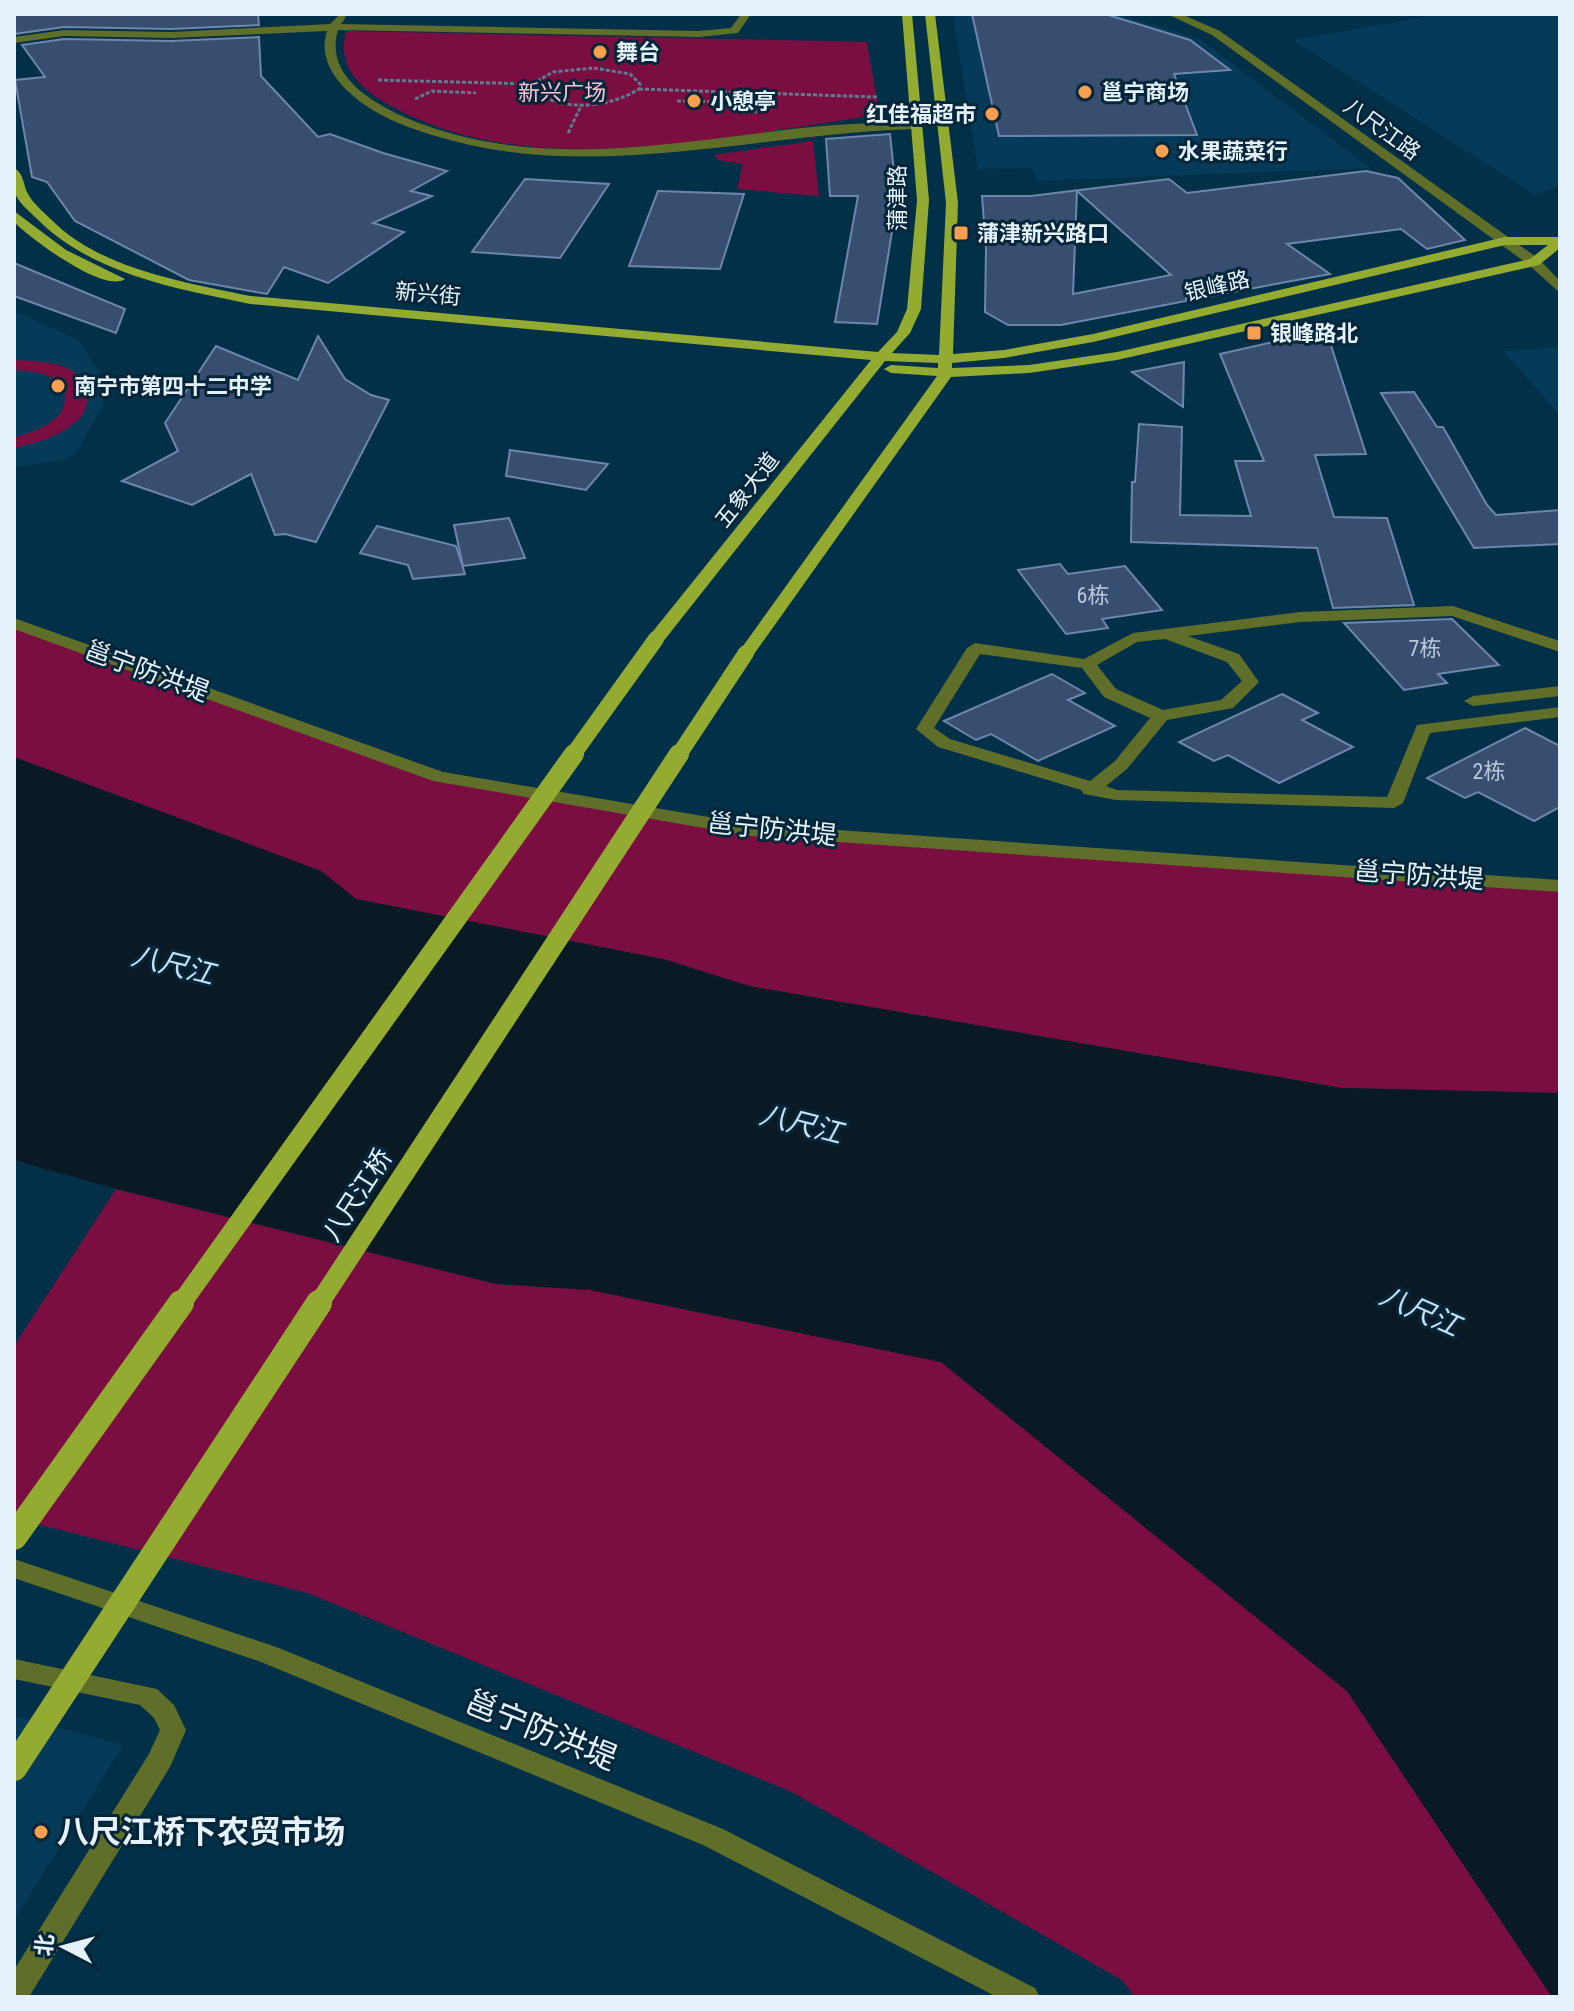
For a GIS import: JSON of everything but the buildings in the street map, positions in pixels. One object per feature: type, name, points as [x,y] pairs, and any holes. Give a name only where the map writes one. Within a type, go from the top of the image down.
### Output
[{"type":"main road","name":"蒲津路","points":[[877,362],[903,333],[914,309],[923,200],[907,14]]},
{"type":"main road","name":"蒲津路","points":[[930,14],[952,203],[949,333],[945,367]]},
{"type":"main road","name":"新兴街","points":[[14,172],[23,197],[56,231],[106,261],[170,283],[250,300],[877,362]]},
{"type":"main road","name":"新兴街","points":[[14,215],[34,236],[86,268],[154,291],[239,310],[877,362]]},
{"type":"main road","name":"银峰路","points":[[945,367],[1093,338],[1505,241],[1560,242]]},
{"type":"main road","name":"银峰路","points":[[945,367],[1022,372],[1099,361],[1534,262],[1560,242]]},
{"type":"main road","points":[[877,362],[945,367]]},
{"type":"main road","name":"五象大道","points":[[14,1537],[656,639],[877,362]]},
{"type":"main road","name":"八尺江桥","points":[[14,1768],[746,653],[945,367]]},
{"type":"street","points":[[344,14],[333,27],[329,47],[333,67],[347,86],[394,118],[478,146],[574,155],[654,152],[837,128],[916,125]]},
{"type":"street","points":[[14,40],[64,33],[171,35],[333,27],[699,34],[734,31],[746,14]]},
{"type":"street","name":"八尺江路","points":[[1172,14],[1216,33],[1534,262],[1560,289]]},
{"type":"street","points":[[1560,647],[1536,636],[1453,611],[1300,617],[1133,638],[1087,664],[975,648],[925,729],[944,743],[1090,790],[1116,795],[1394,803],[1423,729],[1560,712]]},
{"type":"street","name":"邕宁防洪堤","points":[[14,623],[439,777],[704,823],[766,832],[1558,885]]},
{"type":"street","points":[[1087,664],[1110,693],[1161,716],[1227,704],[1251,682],[1233,658],[1170,635]]},
{"type":"street","points":[[1473,701],[1560,691]]},
{"type":"street","points":[[1090,790],[1121,765],[1161,716]]},
{"type":"street","name":"邕宁防洪堤","points":[[14,1568],[270,1655],[713,1837],[1025,1997]]},
{"type":"street","points":[[14,1669],[148,1696],[165,1712],[173,1730],[160,1759],[14,1995]]},
{"type":"path","points":[[370,80],[532,84],[554,72],[594,68],[630,74],[637,79],[639,89]]},
{"type":"path","points":[[532,84],[532,89],[542,98],[582,104],[612,102],[639,89],[877,97]]},
{"type":"path","points":[[375,105],[421,98],[432,91],[476,93]]},
{"type":"path","points":[[848,101],[852,96]]},
{"type":"path","points":[[677,101],[729,103],[765,114]]},
{"type":"path","points":[[566,137],[582,104]]},
{"type":"shaded area","points":[[953,14],[1118,14],[1199,39],[1370,168],[1038,181],[1031,168],[978,169]]},
{"type":"shaded area","points":[[1442,14],[1560,14],[1560,186],[1535,195],[1293,40]]},
{"type":"shaded area","name":"南宁市第四十二中学","points":[[14,311],[78,340],[98,370],[104,403],[76,453],[64,460],[14,467]]},
{"type":"shaded area","points":[[1560,347],[1560,415],[1503,351]]},
{"type":"shaded area","name":"八尺江桥下农贸市场","points":[[14,1716],[123,1745],[14,1920]]},
{"type":"green space","name":"新兴广场","points":[[346,31],[867,42],[878,106],[875,112],[858,118],[677,144],[553,148],[492,141],[435,126],[381,100],[363,87],[346,62]]},
{"type":"green space","points":[[813,141],[819,196],[737,189],[743,164],[719,160],[714,155]]},
{"type":"green space","points":[[14,360],[49,363],[72,371],[86,387],[87,399],[83,414],[70,427],[47,439],[14,448],[14,438],[40,428],[57,417],[65,397],[60,383],[46,375],[14,370]]},
{"type":"green space","points":[[14,623],[439,777],[750,830],[1560,886],[1560,1093],[1342,1088],[749,986],[663,959],[356,899],[321,871],[14,757]]},
{"type":"green space","points":[[116,1189],[496,1284],[590,1290],[941,1362],[1347,1691],[1552,1997],[1135,1997],[1122,1980],[792,1792],[308,1593],[14,1518],[14,1346]]},
{"type":"water","name":"八尺江","points":[[14,757],[321,871],[356,899],[663,959],[749,986],[1342,1088],[1560,1093],[1560,1997],[1552,1997],[1347,1691],[941,1362],[590,1290],[496,1284],[116,1189],[14,1160]]},
{"type":"place","name":"舞台","points":[[600,52]]},
{"type":"place","name":"邕宁商场","points":[[1085,92]]},
{"type":"place","name":"小憩亭","points":[[694,101]]},
{"type":"place","name":"红佳福超市","points":[[992,114]]},
{"type":"place","name":"水果蔬菜行","points":[[1162,151]]},
{"type":"place","name":"蒲津新兴路口","points":[[961,233]]},
{"type":"place","name":"银峰路北","points":[[1254,333]]},
{"type":"place","name":"南宁市第四十二中学","points":[[58,386]]},
{"type":"place","name":"八尺江桥下农贸市场","points":[[41,1832]]}]
